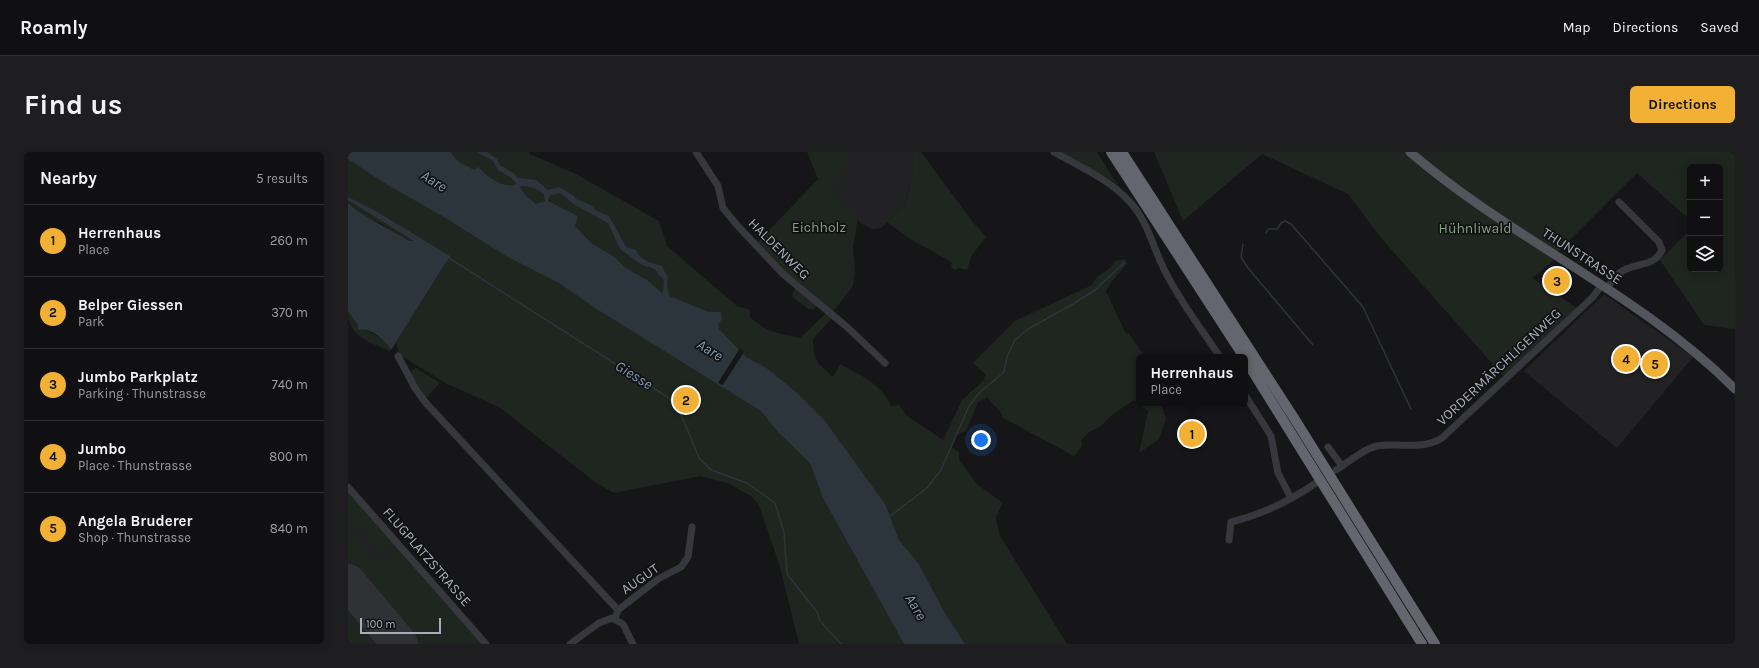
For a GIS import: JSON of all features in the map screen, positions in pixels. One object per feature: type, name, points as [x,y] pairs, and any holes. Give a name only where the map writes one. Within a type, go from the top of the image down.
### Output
[{"type":"highway","points":[[1111,152],[1241,354]]},
{"type":"highway","points":[[1122,152],[1294,418],[1435,644]]},
{"type":"highway","points":[[1248,364],[1422,644]]},
{"type":"main road","name":"THUNSTRASSE","points":[[1410,152],[1475,202],[1605,287],[1674,335],[1735,389]]},
{"type":"street","name":"HALDENWEG","points":[[696,152],[718,186],[723,208],[736,224],[783,274],[847,327],[885,363]]},
{"type":"street","points":[[1054,152],[1103,179],[1132,204],[1148,230],[1162,265],[1177,293],[1218,354]]},
{"type":"street","name":"VORDERMÄRCHLIGENWEG","points":[[1328,447],[1339,468],[1377,446],[1421,446],[1430,444],[1442,438],[1622,271],[1651,262],[1659,256],[1662,250],[1659,242],[1619,202]]},
{"type":"street","points":[[398,356],[415,388],[425,402],[512,493],[618,610],[615,619]]},
{"type":"street","points":[[1248,400],[1271,436],[1278,473],[1291,498]]},
{"type":"street","points":[[1229,540],[1231,522],[1291,498],[1316,483]]},
{"type":"street","name":"FLUGPLATZSTRASSE","points":[[348,487],[486,644]]},
{"type":"street","name":"AUGUT","points":[[618,610],[658,579],[681,567],[688,557],[692,527]]},
{"type":"street","points":[[570,644],[599,623],[615,619],[623,624],[633,644]]},
{"type":"shaded area","points":[[853,152],[913,152],[912,177],[905,205],[881,228],[871,229],[862,224],[831,188]]},
{"type":"shaded area","points":[[1604,294],[1693,357],[1617,448],[1524,371]]},
{"type":"shaded area","points":[[348,490],[482,644],[348,644]]},
{"type":"green space","points":[[348,152],[529,152],[530,154],[576,174],[659,221],[667,246],[737,306],[750,310],[750,317],[768,330],[800,338],[825,314],[832,318],[813,339],[814,354],[819,364],[833,377],[840,364],[863,376],[882,392],[891,406],[899,405],[907,416],[943,440],[962,400],[983,381],[986,375],[973,363],[1015,321],[1092,285],[1094,281],[1110,268],[1115,261],[1125,259],[1127,263],[1106,291],[1125,332],[1129,334],[1143,354],[1136,354],[1136,402],[1134,400],[1113,414],[1101,426],[1089,432],[1081,440],[1082,446],[1074,456],[1003,418],[998,409],[987,397],[978,402],[966,431],[957,435],[952,447],[959,452],[959,460],[978,485],[1003,503],[996,517],[1000,536],[1067,644],[799,644],[780,567],[759,505],[751,496],[727,483],[701,476],[614,493],[595,482],[499,407],[447,384],[400,355],[396,342],[447,261],[415,242],[409,241],[380,223],[369,219],[348,203]]},
{"type":"green space","name":"Eichholz","points":[[807,152],[853,152],[832,188],[858,218],[853,247],[855,270],[853,286],[832,313],[818,304],[814,309],[808,309],[794,298],[792,296],[795,288],[791,281],[786,281],[756,244],[818,179]]},
{"type":"green space","points":[[913,152],[921,152],[972,221],[986,237],[972,255],[967,270],[958,268],[955,270],[951,267],[952,263],[950,261],[910,239],[887,222],[905,205],[912,177]]},
{"type":"green space","points":[[1059,152],[1097,152],[1118,185],[1101,174]]},
{"type":"green space","name":"Hühnliwald","points":[[1154,152],[1735,152],[1735,329],[1704,325],[1660,260],[1687,233],[1687,272],[1723,272],[1723,164],[1687,164],[1687,217],[1637,173],[1560,250],[1551,263],[1532,278],[1577,308],[1505,378],[1382,239],[1348,194],[1262,154],[1183,221]]},
{"type":"green space","points":[[348,311],[363,329],[384,339],[391,350],[389,351],[367,341],[355,332],[351,327]]},
{"type":"green space","points":[[416,368],[440,383],[425,399],[410,372]]},
{"type":"green space","points":[[1142,406],[1162,406],[1166,419],[1159,439],[1139,453],[1148,411]]},
{"type":"green space","points":[[348,490],[395,543],[380,555],[352,521],[348,524]]},
{"type":"green space","points":[[348,529],[376,563],[397,546],[438,592],[447,606],[455,612],[483,644],[416,644],[348,563]]},
{"type":"green space","points":[[348,602],[383,644],[348,644]]},
{"type":"water","name":"Aare","points":[[348,152],[450,152],[459,162],[474,170],[479,167],[495,181],[505,185],[515,185],[516,183],[510,177],[498,170],[493,161],[477,152],[487,152],[497,159],[500,165],[516,175],[517,178],[536,180],[548,190],[559,187],[574,196],[576,199],[591,205],[596,211],[609,216],[626,247],[636,250],[643,259],[662,266],[668,278],[667,283],[669,296],[709,312],[721,312],[722,319],[718,325],[719,329],[746,357],[768,369],[797,393],[825,421],[885,504],[899,540],[918,563],[946,615],[965,644],[904,644],[823,498],[810,463],[779,433],[761,411],[595,308],[559,283],[506,256],[444,217],[386,184],[348,159]],"holes":[[[520,187],[533,188],[542,192],[544,194],[545,201],[536,204],[526,196]],[[560,193],[575,205],[608,223],[620,249],[642,265],[655,269],[664,280],[663,294],[647,280],[624,267],[616,258],[591,243],[575,226],[578,216],[548,201],[550,195]]]},
{"type":"water","points":[[348,197],[374,210],[450,256],[391,350],[382,338],[368,330],[358,330],[358,325],[348,311],[348,203],[370,219],[409,241],[414,241],[348,200]]},
{"type":"pier","points":[[740,348],[744,352],[723,385],[718,383]]},
{"type":"waterway","points":[[1266,233],[1268,229],[1277,229],[1281,223],[1285,221],[1291,224],[1363,307],[1411,409]]},
{"type":"waterway","points":[[1243,244],[1241,257],[1248,268],[1313,345]]},
{"type":"waterway","name":"Giesse","points":[[449,258],[669,398],[682,417],[699,458],[711,470],[747,483],[775,503],[784,533],[787,574],[817,612],[820,621],[841,644]]},
{"type":"waterway","points":[[889,517],[927,488],[941,470],[969,406],[979,393],[1004,372],[1007,357],[1015,340],[1028,329],[1095,290],[1124,263]]},
{"type":"runway","points":[[348,582],[400,644]]},
{"type":"place","name":"Jumbo Parkplatz","points":[[1557,281]]},
{"type":"place","name":"Jumbo","points":[[1626,359]]},
{"type":"place","name":"Angela Bruderer","points":[[1655,364]]},
{"type":"place","name":"Belper Giessen","points":[[686,400]]},
{"type":"place","name":"Herrenhaus","points":[[1192,434]]}]
